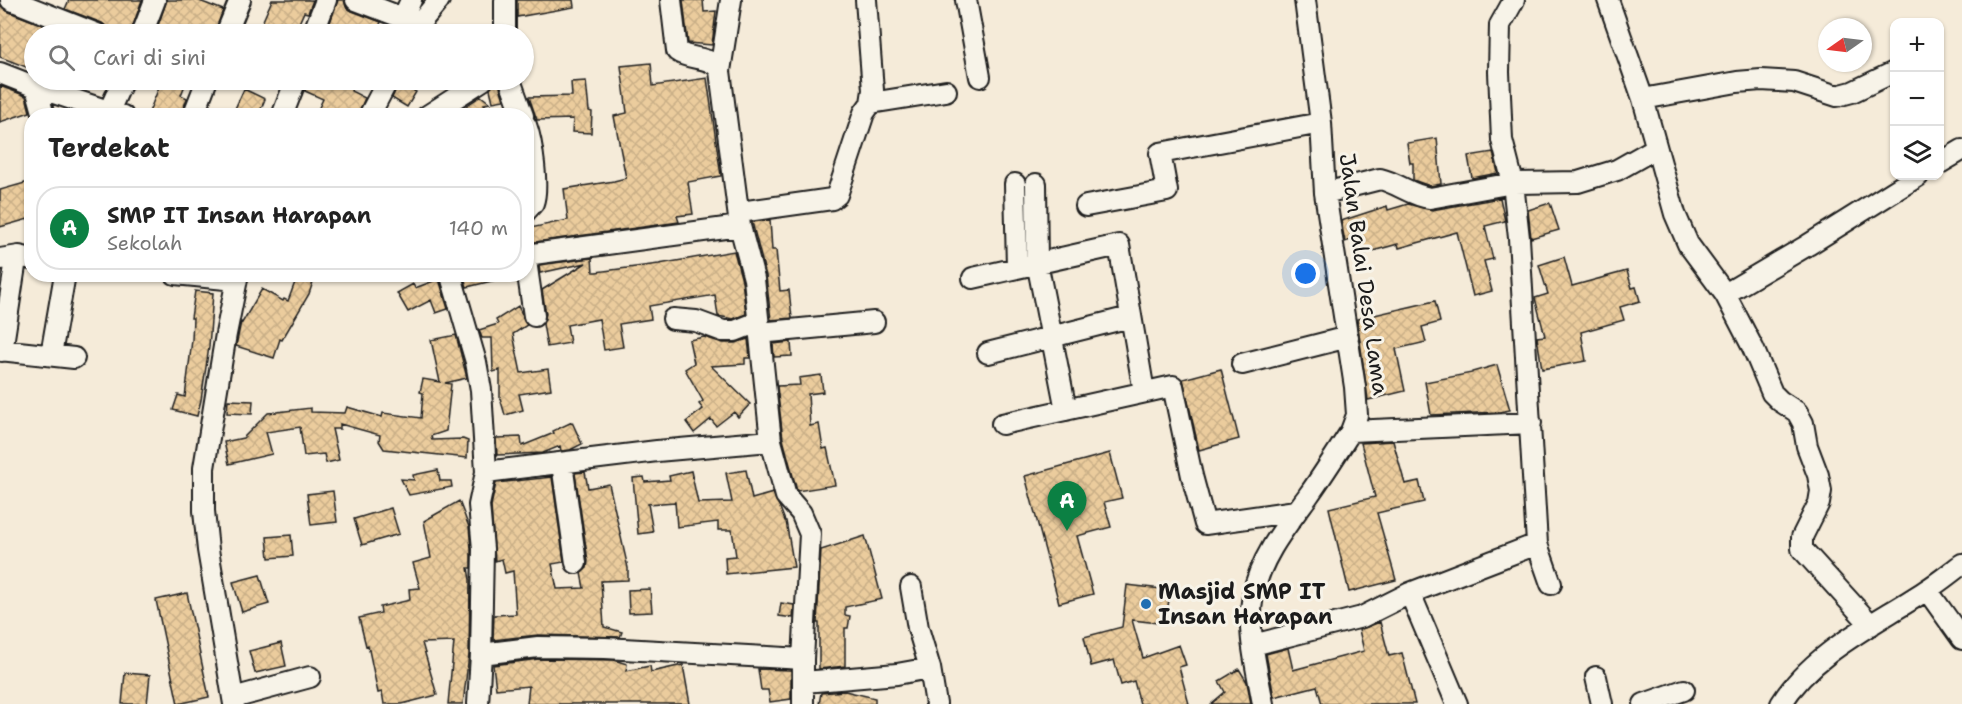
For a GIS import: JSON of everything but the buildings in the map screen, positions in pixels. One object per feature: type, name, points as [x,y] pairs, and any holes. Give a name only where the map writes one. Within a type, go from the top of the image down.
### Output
[{"type":"street","points":[[11,0],[72,24]]},
{"type":"street","points":[[146,24],[155,0]]},
{"type":"street","points":[[230,24],[240,0]]},
{"type":"street","points":[[317,24],[326,0]]},
{"type":"street","points":[[356,0],[410,21],[439,0]]},
{"type":"street","points":[[505,0],[506,24]]},
{"type":"street","points":[[671,0],[677,51],[713,62],[720,71]]},
{"type":"street","points":[[731,0],[720,71],[740,219],[754,279],[771,441],[786,496],[804,519],[810,534],[803,659],[803,704]]},
{"type":"street","points":[[534,254],[740,219],[835,198],[864,113],[871,103],[873,90],[866,0]]},
{"type":"street","points":[[966,0],[980,77]]},
{"type":"street","name":"Jalan Balai Desa Lama","points":[[1263,704],[1253,645],[1251,617],[1253,595],[1260,572],[1274,544],[1351,431],[1358,407],[1324,193],[1321,123],[1305,0]]},
{"type":"street","points":[[1514,0],[1500,26],[1499,72],[1502,140],[1513,183],[1519,238],[1537,543],[1551,584]]},
{"type":"street","points":[[1608,0],[1643,99],[1675,214],[1688,244],[1725,294],[1753,348],[1772,393],[1797,412],[1803,423],[1807,446],[1818,475],[1821,491],[1819,504],[1802,537],[1803,549],[1871,625]]},
{"type":"street","points":[[0,73],[24,82]]},
{"type":"street","points":[[1643,99],[1737,82],[1761,80],[1794,82],[1837,96],[1852,92],[1890,74]]},
{"type":"street","points":[[37,90],[42,108]]},
{"type":"street","points":[[44,90],[91,108]]},
{"type":"street","points":[[104,108],[116,90]]},
{"type":"street","points":[[196,108],[203,90]]},
{"type":"street","points":[[285,108],[292,90]]},
{"type":"street","points":[[373,108],[383,90]]},
{"type":"street","points":[[439,108],[467,90]]},
{"type":"street","points":[[514,90],[520,108]]},
{"type":"street","points":[[871,103],[946,91]]},
{"type":"street","points":[[1086,206],[1167,191],[1160,153],[1321,123]]},
{"type":"street","points":[[1324,193],[1380,179],[1389,181],[1422,198],[1513,183],[1578,182],[1617,170],[1656,148]]},
{"type":"street","points":[[1944,161],[1962,150]]},
{"type":"street","points":[[534,173],[534,189]]},
{"type":"street","points":[[1725,294],[1912,180]]},
{"type":"street","points":[[1015,184],[1017,267]]},
{"type":"street","points":[[1036,184],[1037,262],[1066,410]]},
{"type":"street","points":[[973,278],[1119,244],[1144,392]]},
{"type":"street","points":[[16,261],[1,350],[74,358]]},
{"type":"street","points":[[51,355],[64,282]]},
{"type":"street","points":[[236,282],[204,468],[204,511],[208,550],[233,701],[310,677]]},
{"type":"street","points":[[453,282],[480,375],[486,472],[479,506],[483,549],[482,654],[478,704]]},
{"type":"street","points":[[529,282],[534,316]]},
{"type":"street","points":[[988,353],[1130,317]]},
{"type":"street","points":[[673,319],[696,321],[723,331],[874,322]]},
{"type":"street","points":[[1242,364],[1348,337]]},
{"type":"street","points":[[1002,424],[1173,386],[1192,476],[1205,524],[1296,511]]},
{"type":"street","points":[[1351,431],[1531,423]]},
{"type":"street","points":[[486,472],[771,441]]},
{"type":"street","points":[[562,464],[576,563]]},
{"type":"street","points":[[1253,645],[1362,617],[1410,593],[1537,543]]},
{"type":"street","points":[[1782,704],[1806,672],[1962,564]]},
{"type":"street","points":[[911,587],[936,704]]},
{"type":"street","points":[[1927,590],[1962,639]]},
{"type":"street","points":[[1410,593],[1457,704]]},
{"type":"street","points":[[482,654],[538,647],[605,648],[803,659]]},
{"type":"street","points":[[804,682],[897,674],[930,668]]},
{"type":"street","points":[[1596,677],[1602,704]]},
{"type":"street","points":[[1644,704],[1684,690]]},
{"type":"place","name":"SMP IT Insan Harapan","points":[[1067,531]]},
{"type":"place","name":"Masjid SMP IT Insan Harapan","points":[[1146,604]]}]
